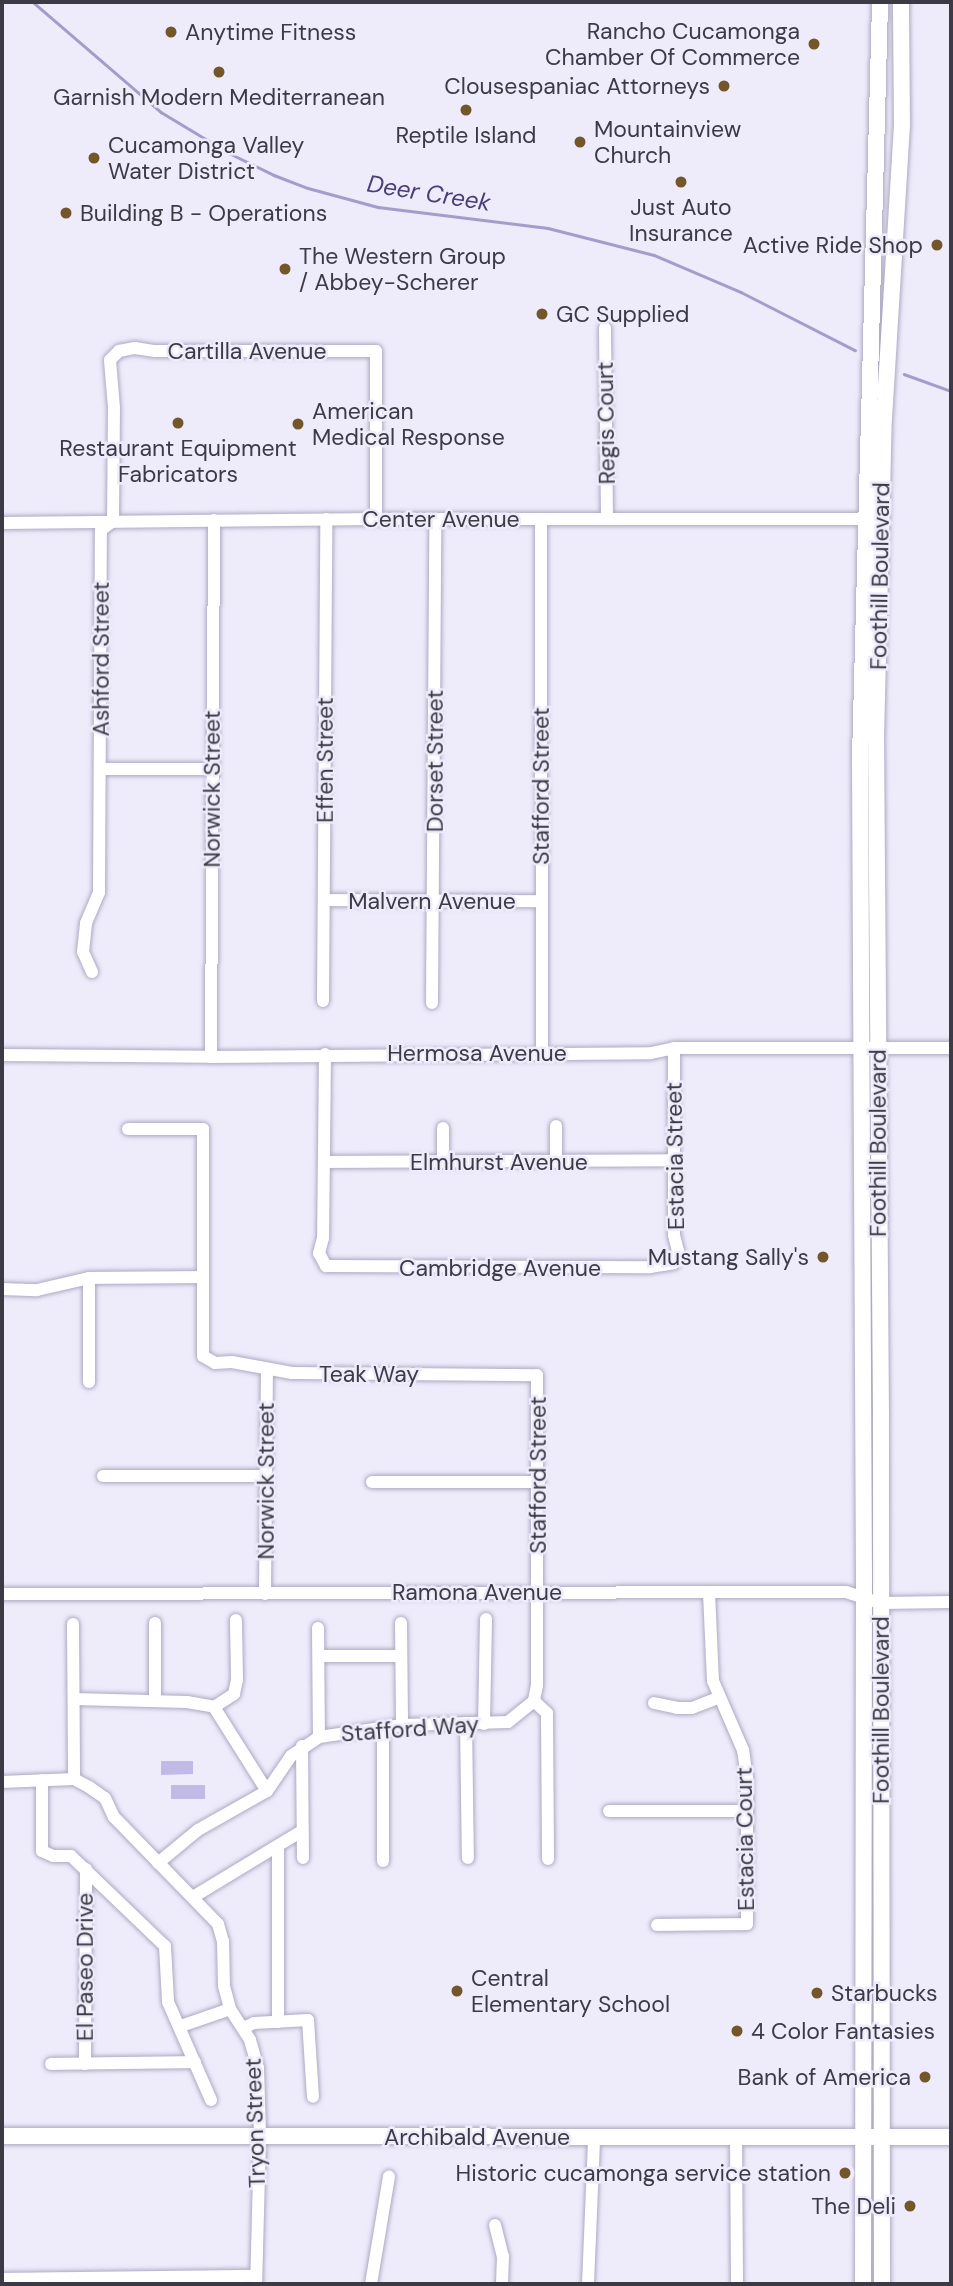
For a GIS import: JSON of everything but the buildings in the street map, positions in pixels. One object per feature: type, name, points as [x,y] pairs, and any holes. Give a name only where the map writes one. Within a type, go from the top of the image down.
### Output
[{"type":"main road","name":"Foothill Boulevard","points":[[863,2284],[877,1049],[873,519],[880,2]]},
{"type":"main road","name":"Foothill Boulevard","points":[[882,2284],[883,2138],[860,1049],[860,757],[873,519],[900,172],[901,2]]},
{"type":"main road","name":"Archibald Avenue","points":[[2,2136],[951,2137]]},
{"type":"street","name":"Regis Court","points":[[605,328],[607,518]]},
{"type":"street","name":"Cartilla Avenue","points":[[119,351],[135,348],[156,351],[376,351],[376,519]]},
{"type":"street","name":"Ashford Street","points":[[92,972],[83,952],[86,923],[99,893],[101,530],[113,520],[114,408],[109,369],[110,360],[119,351]]},
{"type":"street","name":"Center Avenue","points":[[2,523],[326,519],[873,519]]},
{"type":"street","name":"Effen Street","points":[[323,1001],[326,519]]},
{"type":"street","name":"Dorset Street","points":[[432,1003],[435,519]]},
{"type":"street","name":"Stafford Street","points":[[541,519],[542,1053]]},
{"type":"street","name":"Norwick Street","points":[[211,1057],[214,520]]},
{"type":"street","points":[[100,769],[212,769]]},
{"type":"street","name":"Malvern Avenue","points":[[324,900],[541,901]]},
{"type":"street","name":"Hermosa Avenue","points":[[2,1055],[211,1057],[651,1053],[674,1048],[951,1048]]},
{"type":"street","name":"Estacia Street","points":[[674,1048],[674,1235],[678,1251],[674,1263]]},
{"type":"street","points":[[324,1162],[325,1054]]},
{"type":"street","points":[[556,1126],[556,1162]]},
{"type":"street","points":[[443,1128],[443,1162]]},
{"type":"street","points":[[2,1289],[37,1290],[89,1278],[203,1277],[203,1129],[128,1129]]},
{"type":"street","name":"Elmhurst Avenue","points":[[324,1162],[674,1160]]},
{"type":"street","name":"Cambridge Avenue","points":[[324,1162],[323,1238],[319,1253],[326,1265],[650,1267],[674,1263]]},
{"type":"street","name":"Teak Way","points":[[203,1277],[203,1356],[215,1363],[232,1362],[292,1373],[537,1375]]},
{"type":"street","points":[[89,1278],[89,1382]]},
{"type":"street","name":"Norwick Street","points":[[265,1594],[267,1369]]},
{"type":"street","name":"Stafford Street","points":[[534,1701],[539,1482],[537,1375]]},
{"type":"street","points":[[103,1476],[267,1476]]},
{"type":"street","points":[[372,1482],[539,1482]]},
{"type":"street","name":"Ramona Avenue","points":[[2,1594],[846,1592],[872,1601],[951,1602]]},
{"type":"street","name":"Estacia Court","points":[[657,1925],[747,1924],[747,1811],[743,1750],[718,1698],[710,1665],[709,1593]]},
{"type":"street","points":[[484,1724],[485,1619]]},
{"type":"street","points":[[214,1707],[234,1693],[237,1680],[236,1620]]},
{"type":"street","points":[[155,1623],[155,1702]]},
{"type":"street","points":[[401,1623],[402,1725]]},
{"type":"street","points":[[2,1782],[74,1779],[73,1624]]},
{"type":"street","points":[[318,1628],[319,1737]]},
{"type":"street","points":[[319,1656],[401,1656]]},
{"type":"street","points":[[654,1703],[677,1708],[692,1707],[718,1698]]},
{"type":"street","points":[[74,1699],[203,1703],[214,1707],[267,1791]]},
{"type":"street","points":[[534,1701],[547,1713],[548,1859]]},
{"type":"street","name":"Stafford Way","points":[[159,1863],[198,1830],[267,1791],[291,1756],[319,1737],[402,1725],[508,1722],[534,1701]]},
{"type":"street","points":[[466,1723],[468,1858]]},
{"type":"street","points":[[383,1728],[383,1861]]},
{"type":"street","points":[[302,1746],[303,1858]]},
{"type":"street","name":"Tryon Street","points":[[74,1779],[105,1798],[114,1818],[218,1924],[223,1941],[224,1986],[230,2009],[250,2040],[258,2068],[260,2136],[256,2280]]},
{"type":"street","points":[[42,1780],[42,1851],[52,1856],[71,1856],[165,1946],[168,2002],[181,2026],[211,2100]]},
{"type":"street","points":[[609,1811],[747,1811]]},
{"type":"street","points":[[193,1897],[302,1831]]},
{"type":"street","points":[[278,1846],[278,2022]]},
{"type":"street","name":"El Paseo Drive","points":[[85,2064],[86,1869]]},
{"type":"street","points":[[181,2026],[230,2009]]},
{"type":"street","points":[[243,2028],[254,2024],[308,2020],[313,2097]]},
{"type":"street","points":[[51,2064],[195,2062]]},
{"type":"street","points":[[588,2284],[594,2138]]},
{"type":"street","points":[[736,2138],[737,2284]]},
{"type":"street","points":[[371,2284],[389,2176]]},
{"type":"street","points":[[495,2225],[503,2256],[502,2284]]},
{"type":"street","points":[[2,2279],[256,2280]]},
{"type":"shaded area","points":[[161,1761],[193,1761],[193,1774],[161,1775]]},
{"type":"shaded area","points":[[171,1785],[205,1785],[205,1799],[171,1799]]},
{"type":"waterway","name":"Deer Creek","points":[[33,2],[161,112],[229,153],[274,175],[308,188],[378,207],[548,228],[654,255],[741,292],[855,350]]},
{"type":"waterway","name":"Deer Creek","points":[[904,374],[951,391]]},
{"type":"place","name":"Anytime Fitness","points":[[171,32]]},
{"type":"place","name":"Rancho Cucamonga Chamber Of Commerce","points":[[814,44]]},
{"type":"place","name":"Garnish Modern Mediterranean","points":[[219,72]]},
{"type":"place","name":"Clousespaniac Attorneys","points":[[724,86]]},
{"type":"place","name":"Reptile Island","points":[[466,110]]},
{"type":"place","name":"Mountainview Church","points":[[580,142]]},
{"type":"place","name":"Cucamonga Valley Water District","points":[[94,158]]},
{"type":"place","name":"Just Auto Insurance","points":[[681,182]]},
{"type":"place","name":"Building B - Operations","points":[[66,213]]},
{"type":"place","name":"Active Ride Shop","points":[[937,245]]},
{"type":"place","name":"The Western Group / Abbey-Scherer","points":[[285,269]]},
{"type":"place","name":"GC Supplied","points":[[542,314]]},
{"type":"place","name":"Restaurant Equipment Fabricators","points":[[178,423]]},
{"type":"place","name":"American Medical Response","points":[[298,424]]},
{"type":"place","name":"Mustang Sally's","points":[[823,1257]]},
{"type":"place","name":"Central Elementary School","points":[[457,1991]]},
{"type":"place","name":"Starbucks","points":[[817,1993]]},
{"type":"place","name":"4 Color Fantasies","points":[[737,2031]]},
{"type":"place","name":"Bank of America","points":[[925,2077]]},
{"type":"place","name":"Historic cucamonga service station","points":[[845,2173]]},
{"type":"place","name":"The Deli","points":[[910,2206]]}]
